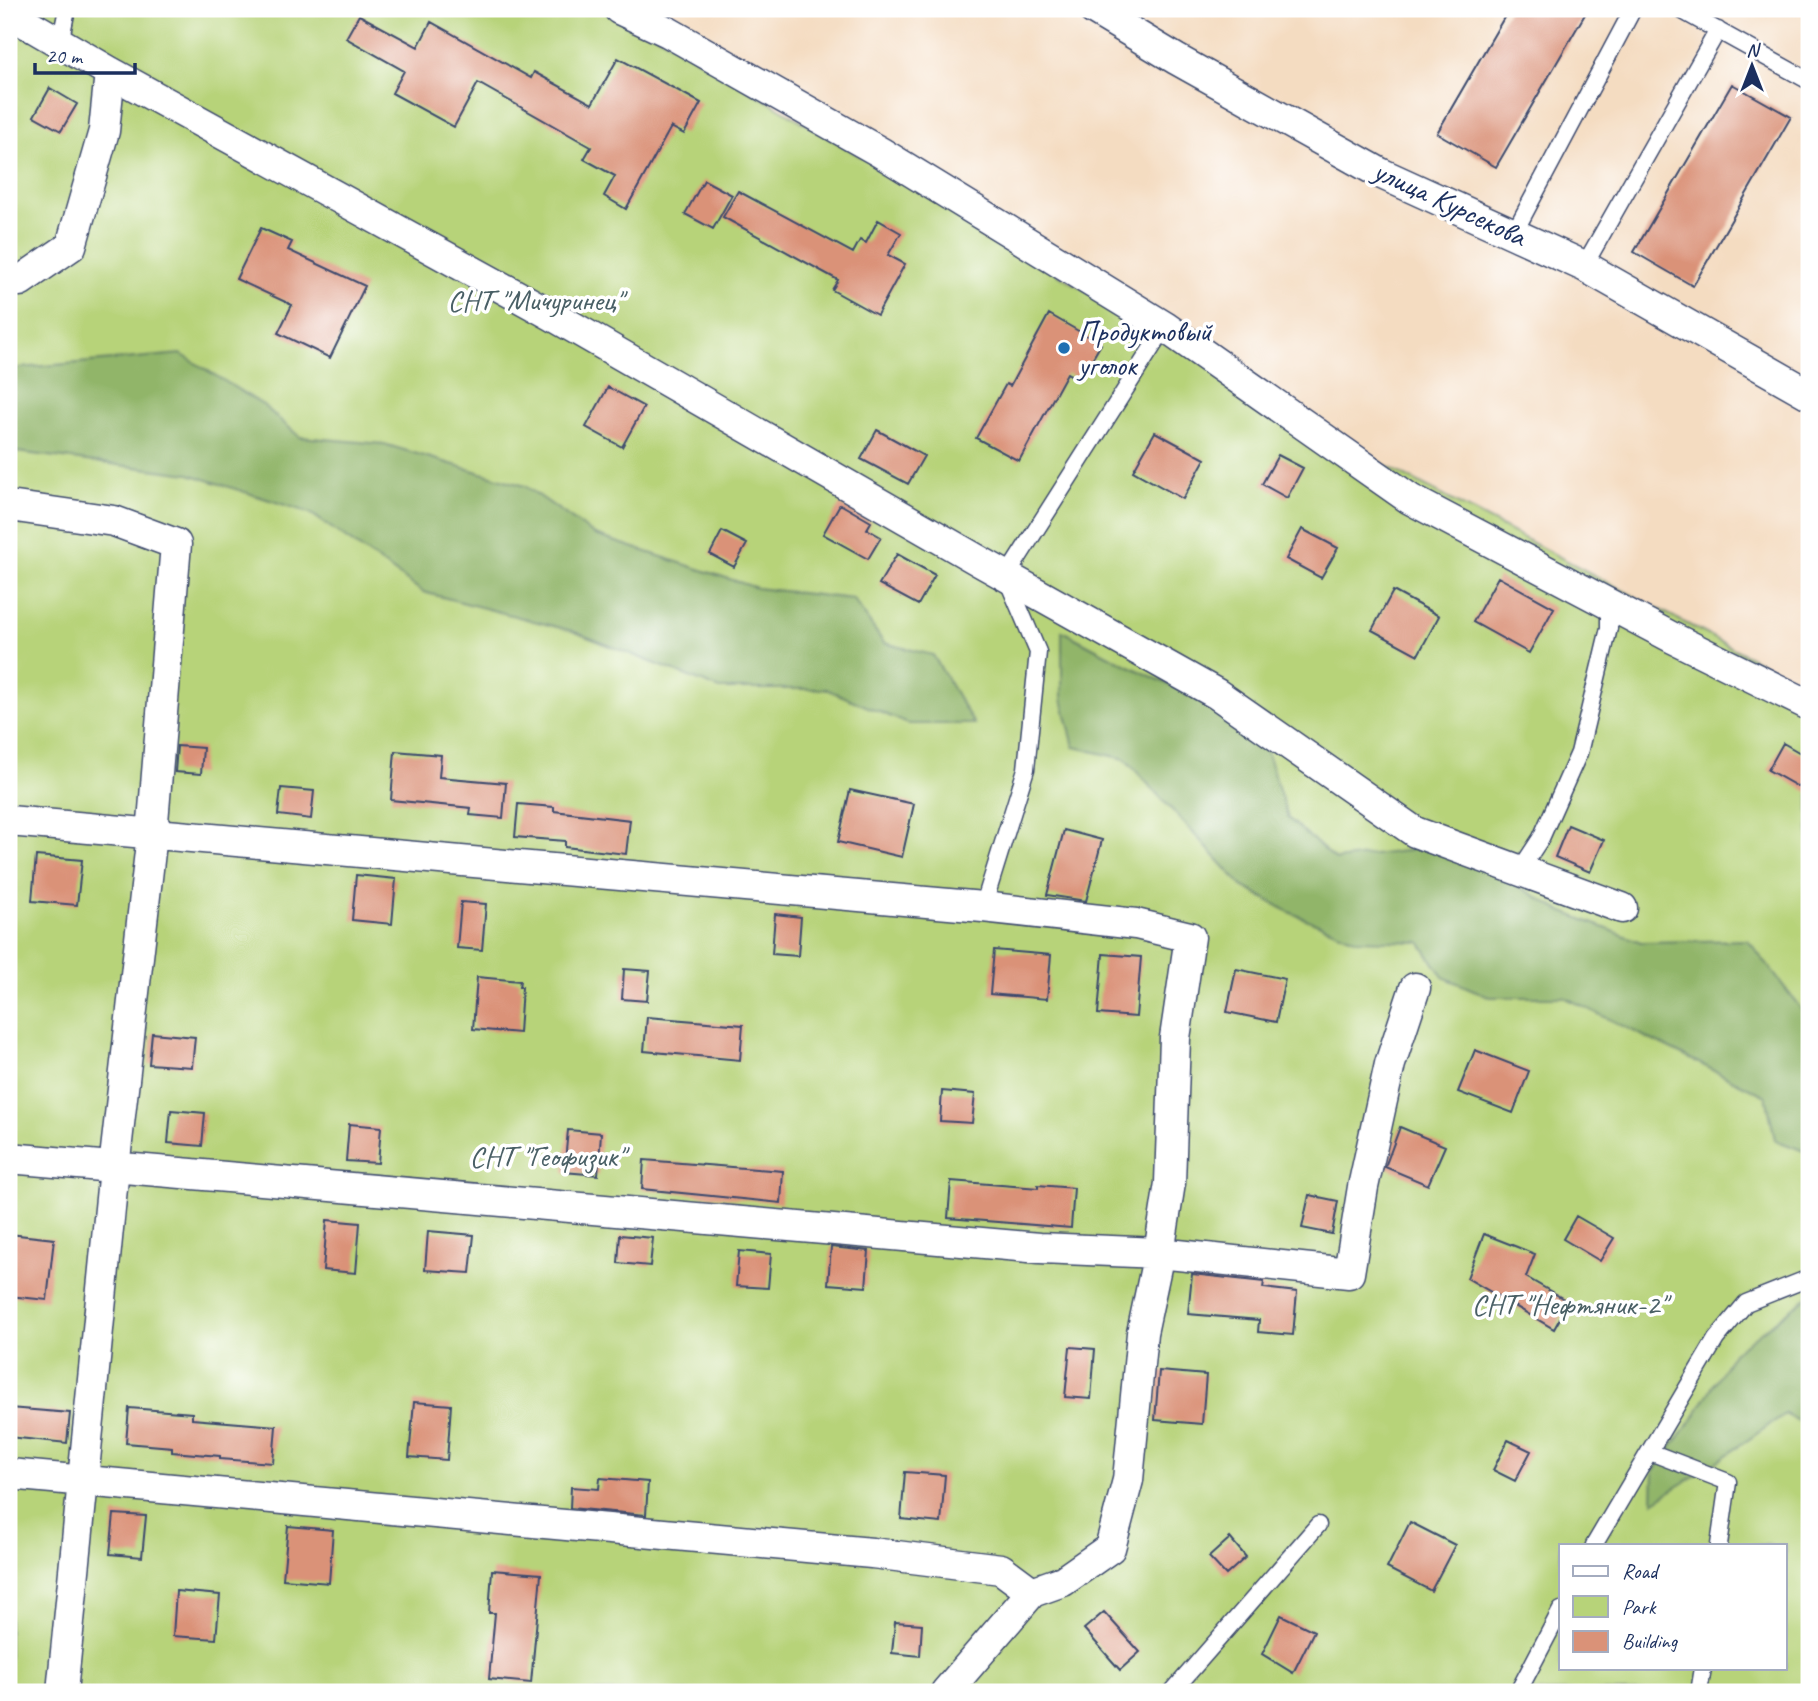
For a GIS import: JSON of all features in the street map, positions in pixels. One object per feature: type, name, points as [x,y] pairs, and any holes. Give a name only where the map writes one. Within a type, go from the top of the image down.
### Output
[{"type":"street","points":[[620,9],[668,32],[880,152],[1165,327],[1410,499],[1809,705]]},
{"type":"street","name":"улица Курсекова","points":[[1093,9],[1176,59],[1380,173],[1584,265],[1809,394]]},
{"type":"street","points":[[9,13],[110,72],[552,315],[1006,577],[1217,694],[1415,832],[1622,908]]},
{"type":"street","points":[[9,281],[20,281],[71,246],[104,131],[110,72]]},
{"type":"street","points":[[9,506],[114,521],[176,544],[152,834],[114,1168],[62,1692]]},
{"type":"street","points":[[9,821],[983,907],[1136,924],[1190,937],[1175,1038],[1170,1183],[1142,1333],[1128,1480],[1110,1548],[1063,1581],[1032,1592],[946,1692]]},
{"type":"street","points":[[9,1158],[1040,1248],[1159,1253],[1349,1273],[1363,1187],[1390,1065],[1415,988]]},
{"type":"street","points":[[9,1474],[872,1553],[1001,1569],[1032,1592]]},
{"type":"lane","points":[[60,43],[67,9]]},
{"type":"lane","points":[[1514,233],[1633,9]]},
{"type":"lane","points":[[1679,9],[1809,81]]},
{"type":"lane","points":[[1584,265],[1718,30]]},
{"type":"lane","points":[[983,907],[1026,769],[1038,652],[1006,577],[1165,327]]},
{"type":"lane","points":[[1520,870],[1541,838],[1578,753],[1609,628],[1609,604]]},
{"type":"lane","points":[[1595,1544],[1716,1339],[1746,1303],[1809,1278]]},
{"type":"lane","points":[[1650,1452],[1728,1482],[1719,1544]]},
{"type":"lane","points":[[1171,1692],[1318,1525]]},
{"type":"lane","points":[[1518,1692],[1559,1614]]},
{"type":"lane","points":[[1699,1692],[1703,1670]]},
{"type":"green space","points":[[9,9],[613,9],[1335,439],[1809,688],[1809,1692],[9,1692]]},
{"type":"green space","points":[[181,354],[263,405],[300,437],[384,444],[525,486],[595,535],[757,588],[853,599],[884,643],[933,655],[974,724],[908,724],[826,689],[720,689],[572,631],[423,592],[310,513],[189,474],[9,451],[9,369]]},
{"type":"green space","points":[[1062,631],[1199,699],[1262,738],[1288,818],[1336,860],[1426,848],[1498,874],[1561,911],[1641,942],[1748,940],[1809,1019],[1809,1153],[1775,1140],[1766,1096],[1564,997],[1490,997],[1443,977],[1420,942],[1357,940],[1289,912],[1242,886],[1125,759],[1074,747],[1062,699]]},
{"type":"green space","points":[[1807,1297],[1809,1427],[1785,1414],[1711,1466],[1653,1502],[1654,1470],[1692,1420],[1733,1353]]},
{"type":"building","points":[[1509,9],[1588,9],[1496,167],[1437,133]]},
{"type":"building","points":[[359,15],[418,47],[431,22],[531,78],[534,72],[592,104],[618,58],[701,103],[684,134],[671,127],[626,209],[604,196],[615,176],[584,159],[591,147],[478,83],[454,127],[392,93],[404,71],[346,38]]},
{"type":"building","points":[[1732,84],[1791,117],[1693,286],[1634,252]]},
{"type":"building","points":[[50,88],[77,104],[61,131],[34,116]]},
{"type":"building","points":[[704,180],[732,195],[713,229],[685,214]]},
{"type":"building","points":[[738,191],[853,253],[860,240],[866,243],[878,220],[901,233],[888,255],[905,264],[877,315],[832,290],[838,280],[723,217]]},
{"type":"building","points":[[261,228],[292,242],[288,250],[365,286],[330,358],[278,333],[292,305],[236,279]]},
{"type":"building","points":[[1049,314],[1101,344],[1080,380],[1067,373],[1019,461],[976,438],[1006,384],[1010,386]]},
{"type":"building","points":[[608,387],[644,407],[622,447],[586,427]]},
{"type":"building","points":[[877,430],[924,456],[908,484],[861,459]]},
{"type":"building","points":[[1155,432],[1205,459],[1183,499],[1133,471]]},
{"type":"building","points":[[1278,455],[1303,468],[1287,498],[1262,484]]},
{"type":"building","points":[[840,504],[871,522],[867,529],[881,537],[868,559],[823,534]]},
{"type":"building","points":[[1302,529],[1338,548],[1321,578],[1286,559]]},
{"type":"building","points":[[722,531],[747,544],[734,567],[710,554]]},
{"type":"building","points":[[897,554],[935,575],[918,605],[879,584]]},
{"type":"building","points":[[1498,577],[1554,608],[1529,653],[1473,622]]},
{"type":"building","points":[[1393,591],[1439,616],[1418,655],[1372,630]]},
{"type":"building","points":[[1783,743],[1809,758],[1809,793],[1768,770]]},
{"type":"building","points":[[177,746],[203,748],[201,774],[175,772]]},
{"type":"building","points":[[395,751],[441,755],[439,777],[506,783],[503,818],[470,815],[471,808],[391,800]]},
{"type":"building","points":[[281,788],[314,791],[311,819],[278,815]]},
{"type":"building","points":[[850,790],[914,804],[902,857],[838,842]]},
{"type":"building","points":[[518,804],[554,807],[554,811],[630,820],[626,854],[565,847],[565,841],[515,837]]},
{"type":"building","points":[[1568,825],[1604,840],[1590,872],[1555,857]]},
{"type":"building","points":[[1064,830],[1102,840],[1086,901],[1047,895]]},
{"type":"building","points":[[36,856],[82,860],[77,905],[32,901]]},
{"type":"building","points":[[356,875],[396,879],[392,924],[352,920]]},
{"type":"building","points":[[461,902],[486,904],[482,950],[457,948]]},
{"type":"building","points":[[775,914],[801,917],[798,956],[772,954]]},
{"type":"building","points":[[994,950],[1051,955],[1047,999],[990,994]]},
{"type":"building","points":[[1103,954],[1141,957],[1136,1017],[1098,1014]]},
{"type":"building","points":[[624,969],[650,971],[647,1001],[622,999]]},
{"type":"building","points":[[1236,969],[1285,979],[1276,1022],[1227,1012]]},
{"type":"building","points":[[477,977],[520,981],[519,987],[522,987],[519,1033],[473,1029]]},
{"type":"building","points":[[647,1017],[743,1025],[740,1060],[644,1051]]},
{"type":"building","points":[[152,1033],[195,1037],[192,1067],[149,1064]]},
{"type":"building","points":[[1475,1050],[1529,1071],[1513,1113],[1458,1092]]},
{"type":"building","points":[[942,1091],[975,1094],[972,1123],[940,1121]]},
{"type":"building","points":[[171,1110],[205,1113],[202,1146],[168,1143]]},
{"type":"building","points":[[349,1124],[381,1127],[378,1163],[346,1161]]},
{"type":"building","points":[[1400,1127],[1445,1146],[1428,1185],[1385,1167]]},
{"type":"building","points":[[568,1130],[601,1133],[598,1175],[564,1172]]},
{"type":"building","points":[[644,1160],[783,1171],[781,1203],[642,1189]]},
{"type":"building","points":[[951,1181],[1074,1188],[1071,1228],[948,1218]]},
{"type":"building","points":[[1309,1195],[1338,1201],[1332,1234],[1302,1228]]},
{"type":"building","points":[[1576,1216],[1614,1238],[1600,1261],[1563,1239]]},
{"type":"building","points":[[327,1220],[360,1223],[356,1273],[323,1270]]},
{"type":"building","points":[[428,1231],[474,1235],[470,1273],[425,1270]]},
{"type":"building","points":[[9,1234],[54,1239],[47,1300],[9,1296]]},
{"type":"building","points":[[1484,1234],[1535,1254],[1526,1277],[1569,1302],[1554,1329],[1467,1278]]},
{"type":"building","points":[[620,1235],[653,1238],[650,1266],[618,1263]]},
{"type":"building","points":[[831,1247],[869,1251],[866,1287],[828,1284]]},
{"type":"building","points":[[739,1251],[771,1254],[768,1288],[736,1286]]},
{"type":"building","points":[[1192,1274],[1264,1282],[1263,1288],[1297,1292],[1293,1335],[1258,1332],[1259,1320],[1188,1314]]},
{"type":"building","points":[[1070,1347],[1095,1349],[1091,1399],[1065,1397]]},
{"type":"building","points":[[1159,1371],[1206,1375],[1202,1424],[1155,1420]]},
{"type":"building","points":[[414,1402],[451,1405],[447,1460],[409,1457]]},
{"type":"building","points":[[9,1408],[70,1413],[67,1443],[9,1437]]},
{"type":"building","points":[[129,1408],[192,1413],[192,1419],[276,1426],[273,1463],[220,1459],[220,1456],[172,1452],[172,1447],[126,1443]]},
{"type":"building","points":[[1508,1440],[1531,1451],[1515,1481],[1493,1470]]},
{"type":"building","points":[[905,1472],[945,1475],[941,1523],[901,1519]]},
{"type":"building","points":[[600,1478],[648,1482],[646,1515],[570,1508],[571,1487],[599,1489]]},
{"type":"building","points":[[114,1514],[146,1516],[142,1557],[110,1554]]},
{"type":"building","points":[[1410,1522],[1455,1545],[1431,1591],[1387,1568]]},
{"type":"building","points":[[288,1526],[333,1530],[329,1583],[283,1579]]},
{"type":"building","points":[[1230,1538],[1246,1557],[1226,1575],[1209,1557]]},
{"type":"building","points":[[492,1570],[541,1574],[531,1683],[489,1679],[495,1613],[489,1613]]},
{"type":"building","points":[[176,1591],[220,1595],[216,1639],[173,1636]]},
{"type":"building","points":[[1104,1612],[1140,1652],[1120,1670],[1084,1629]]},
{"type":"building","points":[[1281,1615],[1314,1631],[1293,1673],[1262,1654]]},
{"type":"building","points":[[895,1622],[922,1624],[920,1656],[892,1653]]},
{"type":"place","name":"Продуктовый уголок","points":[[1064,348]]},
{"type":"park label","name":"СНТ \"Мичуринец\"","points":[[535,300]]},
{"type":"park label","name":"СНТ \"Геофизик\"","points":[[547,1156]]},
{"type":"park label","name":"СНТ \"Нефтяник-2\"","points":[[1569,1304]]}]
